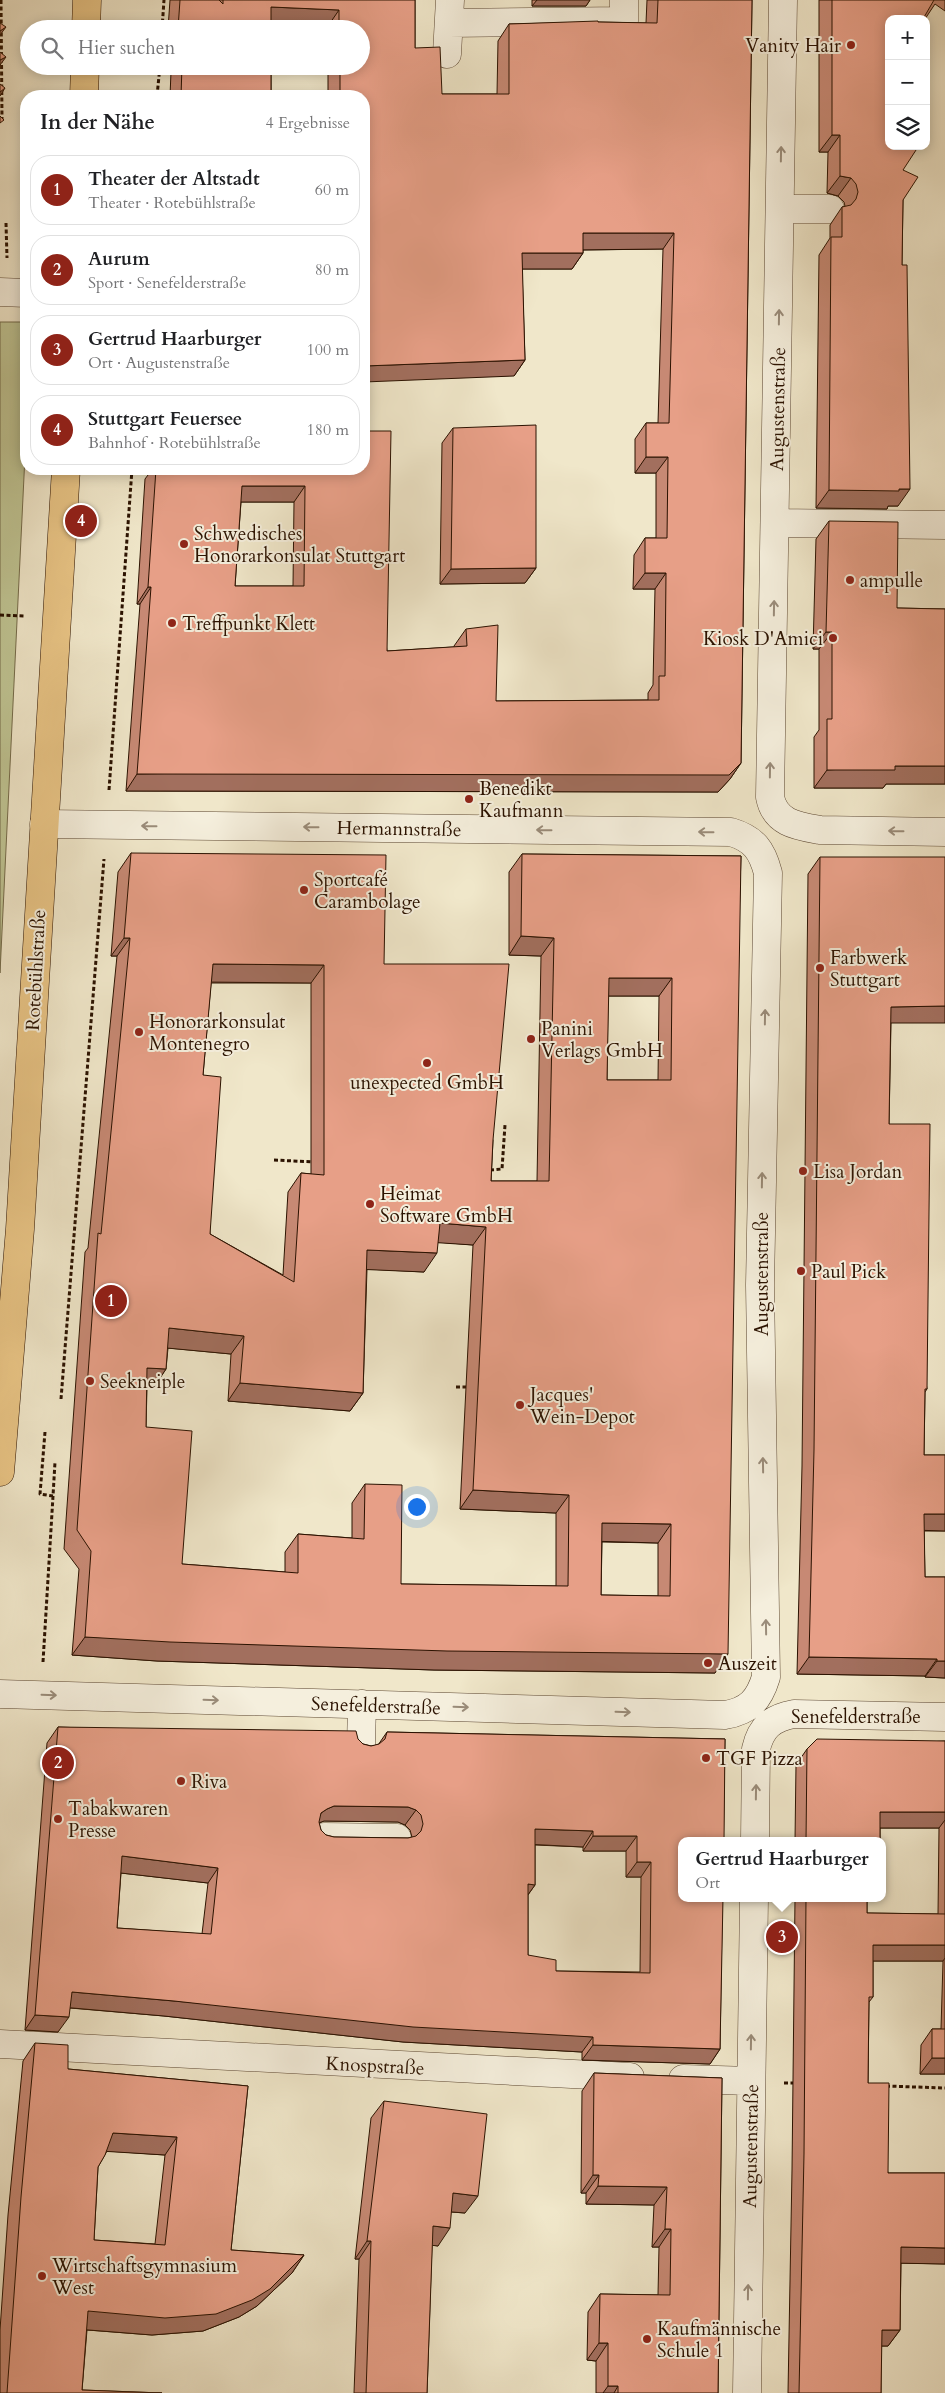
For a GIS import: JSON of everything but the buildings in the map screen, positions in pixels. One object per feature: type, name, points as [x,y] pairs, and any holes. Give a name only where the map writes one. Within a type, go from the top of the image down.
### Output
[{"type":"main road","points":[[86,20],[87,0]]},
{"type":"main road","points":[[84,90],[85,75]]},
{"type":"main road","name":"Rotebühlstraße","points":[[0,1472],[6,1311],[44,824],[66,475]]},
{"type":"street","points":[[447,54],[449,11],[624,21],[624,0]]},
{"type":"street","name":"Augustenstraße","points":[[778,816],[772,807],[770,797],[776,523],[783,0]]},
{"type":"street","points":[[780,210],[830,209]]},
{"type":"street","points":[[0,292],[20,293]]},
{"type":"street","points":[[776,523],[945,525]]},
{"type":"street","points":[[752,843],[778,816],[790,823],[820,830],[945,832]]},
{"type":"street","name":"Hermannstraße","points":[[44,824],[731,832],[741,835],[752,843]]},
{"type":"street","name":"Augustenstraße","points":[[752,843],[763,855],[768,873],[760,1285],[766,1677],[762,1692],[759,1736],[756,1749],[755,1837]]},
{"type":"street","name":"Senefelderstraße","points":[[0,1694],[725,1715],[739,1713],[781,1716],[794,1714],[945,1717]]},
{"type":"street","points":[[361,1746],[362,1704]]},
{"type":"street","points":[[324,1837],[361,1828],[397,1838]]},
{"type":"street","name":"Augustenstraße","points":[[747,2393],[754,1902]]},
{"type":"street","name":"Knospstraße","points":[[0,2044],[504,2072],[751,2081]]},
{"type":"path","points":[[1,0],[2,120]]},
{"type":"path","points":[[163,20],[164,0]]},
{"type":"path","points":[[158,90],[159,75]]},
{"type":"path","points":[[60,1399],[107,825],[132,475]]},
{"type":"path","points":[[487,1170],[502,1169],[504,1125]]},
{"type":"path","points":[[274,1160],[317,1162]]},
{"type":"path","points":[[456,1387],[466,1387]]},
{"type":"path","points":[[45,1432],[40,1494],[53,1496]]},
{"type":"path","points":[[42,1695],[55,1462]]},
{"type":"path","points":[[751,2081],[799,2083]]},
{"type":"path","points":[[885,2086],[945,2088]]},
{"type":"green space","points":[[0,322],[20,322],[20,475],[24,475],[0,973]]},
{"type":"place","name":"Vanity Hair","points":[[851,45]]},
{"type":"place","name":"Stuttgart Feuersee","points":[[81,521]]},
{"type":"place","name":"Schwedisches Honorarkonsulat Stuttgart","points":[[184,544]]},
{"type":"place","name":"ampulle","points":[[850,580]]},
{"type":"place","name":"Treffpunkt Klett","points":[[172,623]]},
{"type":"place","name":"Kiosk D'Amici","points":[[833,638]]},
{"type":"place","name":"Benedikt Kaufmann","points":[[469,799]]},
{"type":"place","name":"Sportcafé Carambolage","points":[[304,890]]},
{"type":"place","name":"Farbwerk Stuttgart","points":[[820,968]]},
{"type":"place","name":"Honorarkonsulat Montenegro","points":[[139,1032]]},
{"type":"place","name":"Panini Verlags GmbH","points":[[531,1039]]},
{"type":"place","name":"unexpected GmbH","points":[[427,1063]]},
{"type":"place","name":"Lisa Jordan","points":[[803,1171]]},
{"type":"place","name":"Heimat Software GmbH","points":[[370,1204]]},
{"type":"place","name":"Paul Pick","points":[[801,1271]]},
{"type":"place","name":"Theater der Altstadt","points":[[111,1301]]},
{"type":"place","name":"Seekneiple","points":[[90,1381]]},
{"type":"place","name":"Jacques' Wein-Depot","points":[[520,1405]]},
{"type":"place","name":"Auszeit","points":[[708,1663]]},
{"type":"place","name":"TGF Pizza","points":[[706,1758]]},
{"type":"place","name":"Aurum","points":[[58,1763]]},
{"type":"place","name":"Riva","points":[[181,1781]]},
{"type":"place","name":"Tabakwaren Presse","points":[[58,1819]]},
{"type":"place","name":"Gertrud Haarburger","points":[[782,1937]]},
{"type":"place","name":"Wirtschaftsgymnasium West","points":[[42,2276]]},
{"type":"place","name":"Kaufmännische Schule 1","points":[[647,2339]]}]
